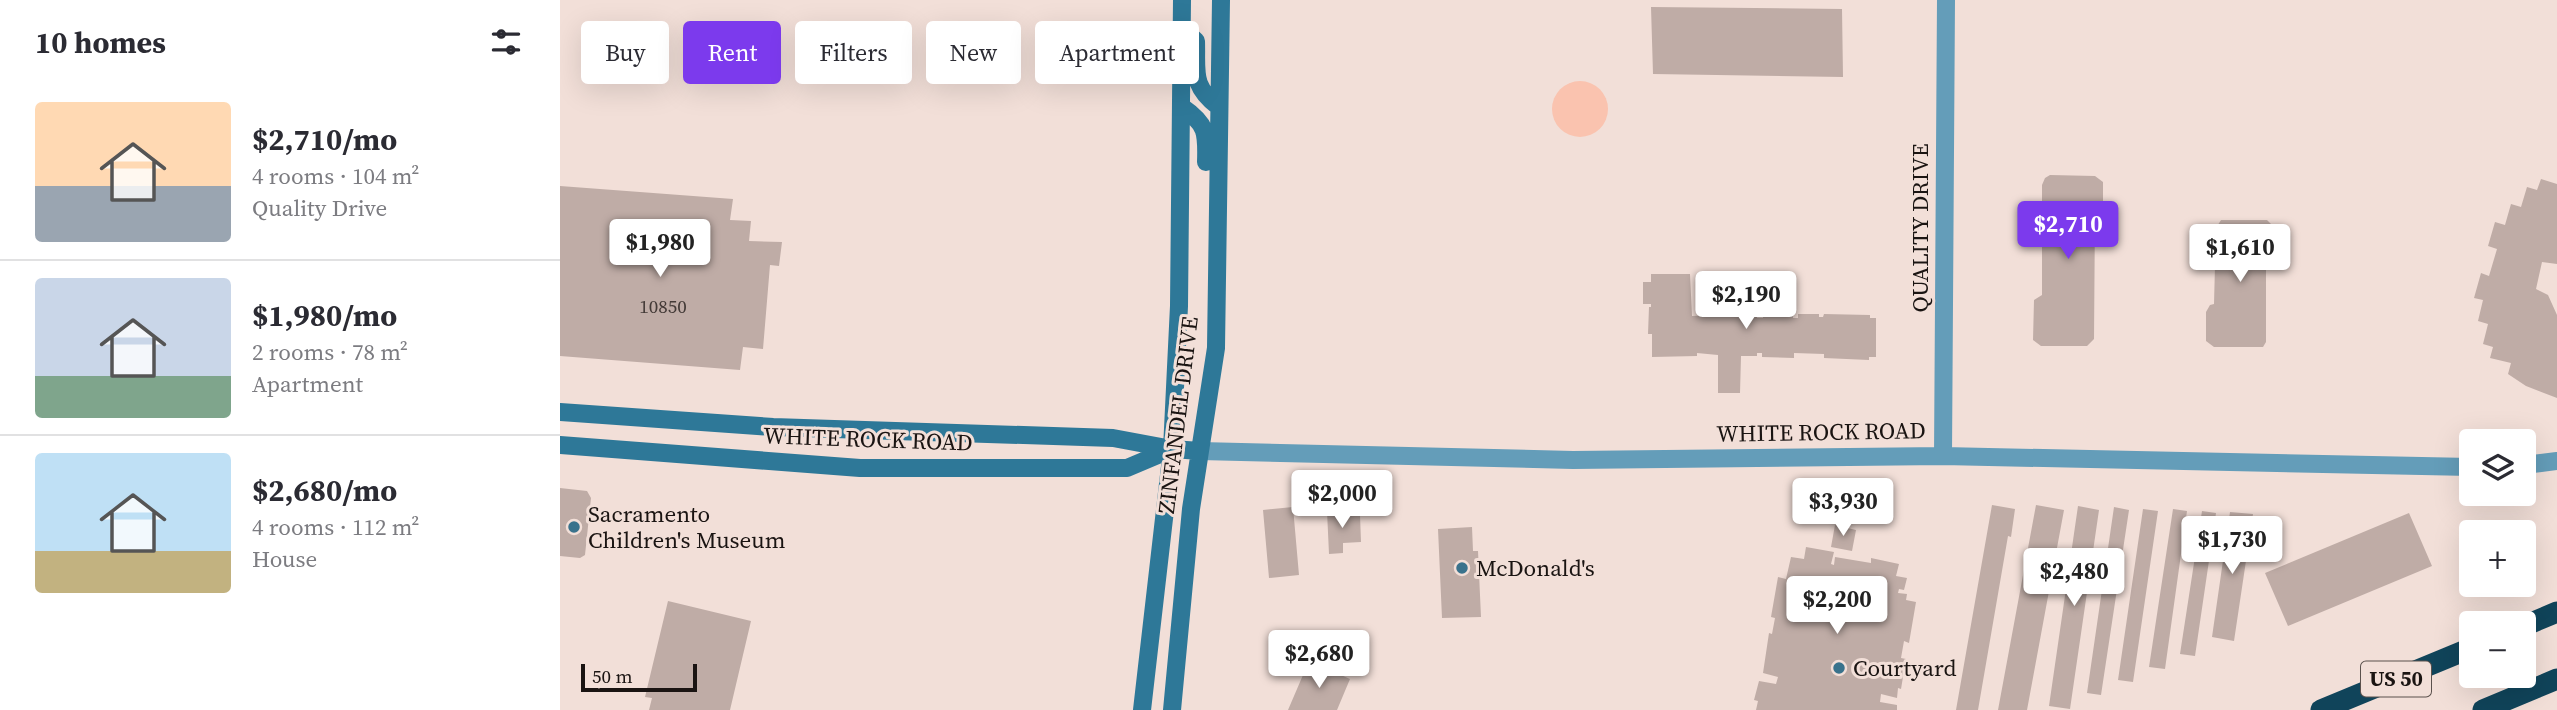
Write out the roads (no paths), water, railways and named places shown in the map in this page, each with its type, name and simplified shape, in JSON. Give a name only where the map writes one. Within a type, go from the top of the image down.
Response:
[{"type":"highway","points":[[2536,621],[2557,612]]},
{"type":"highway","name":"US 50","points":[[2321,710],[2459,653]]},
{"type":"highway","points":[[2483,710],[2557,679]]},
{"type":"main road","name":"ZINFANDEL DRIVE","points":[[1182,0],[1182,21]]},
{"type":"main road","name":"ZINFANDEL DRIVE","points":[[1172,710],[1191,509],[1216,348],[1221,0]]},
{"type":"main road","name":"ZINFANDEL DRIVE","points":[[1142,710],[1172,449],[1179,306],[1182,84]]},
{"type":"main road","points":[[1198,84],[1203,95],[1219,107]]},
{"type":"main road","points":[[1182,107],[1198,118],[1204,127],[1205,273],[1216,292]]},
{"type":"main road","name":"WHITE ROCK ROAD","points":[[560,412],[773,427],[1113,438],[1172,449],[1200,451]]},
{"type":"main road","name":"WHITE ROCK ROAD","points":[[560,445],[860,468],[1127,468],[1172,449]]},
{"type":"street","name":"QUALITY DRIVE","points":[[1943,456],[1946,0]]},
{"type":"street","name":"WHITE ROCK ROAD","points":[[1200,451],[1573,460],[1943,456],[2459,467]]},
{"type":"street","points":[[2536,464],[2557,461]]},
{"type":"place","name":"Sacramento Children's Museum","points":[[574,527]]},
{"type":"place","name":"McDonald's","points":[[1462,568]]},
{"type":"place","name":"Courtyard","points":[[1839,668]]}]
